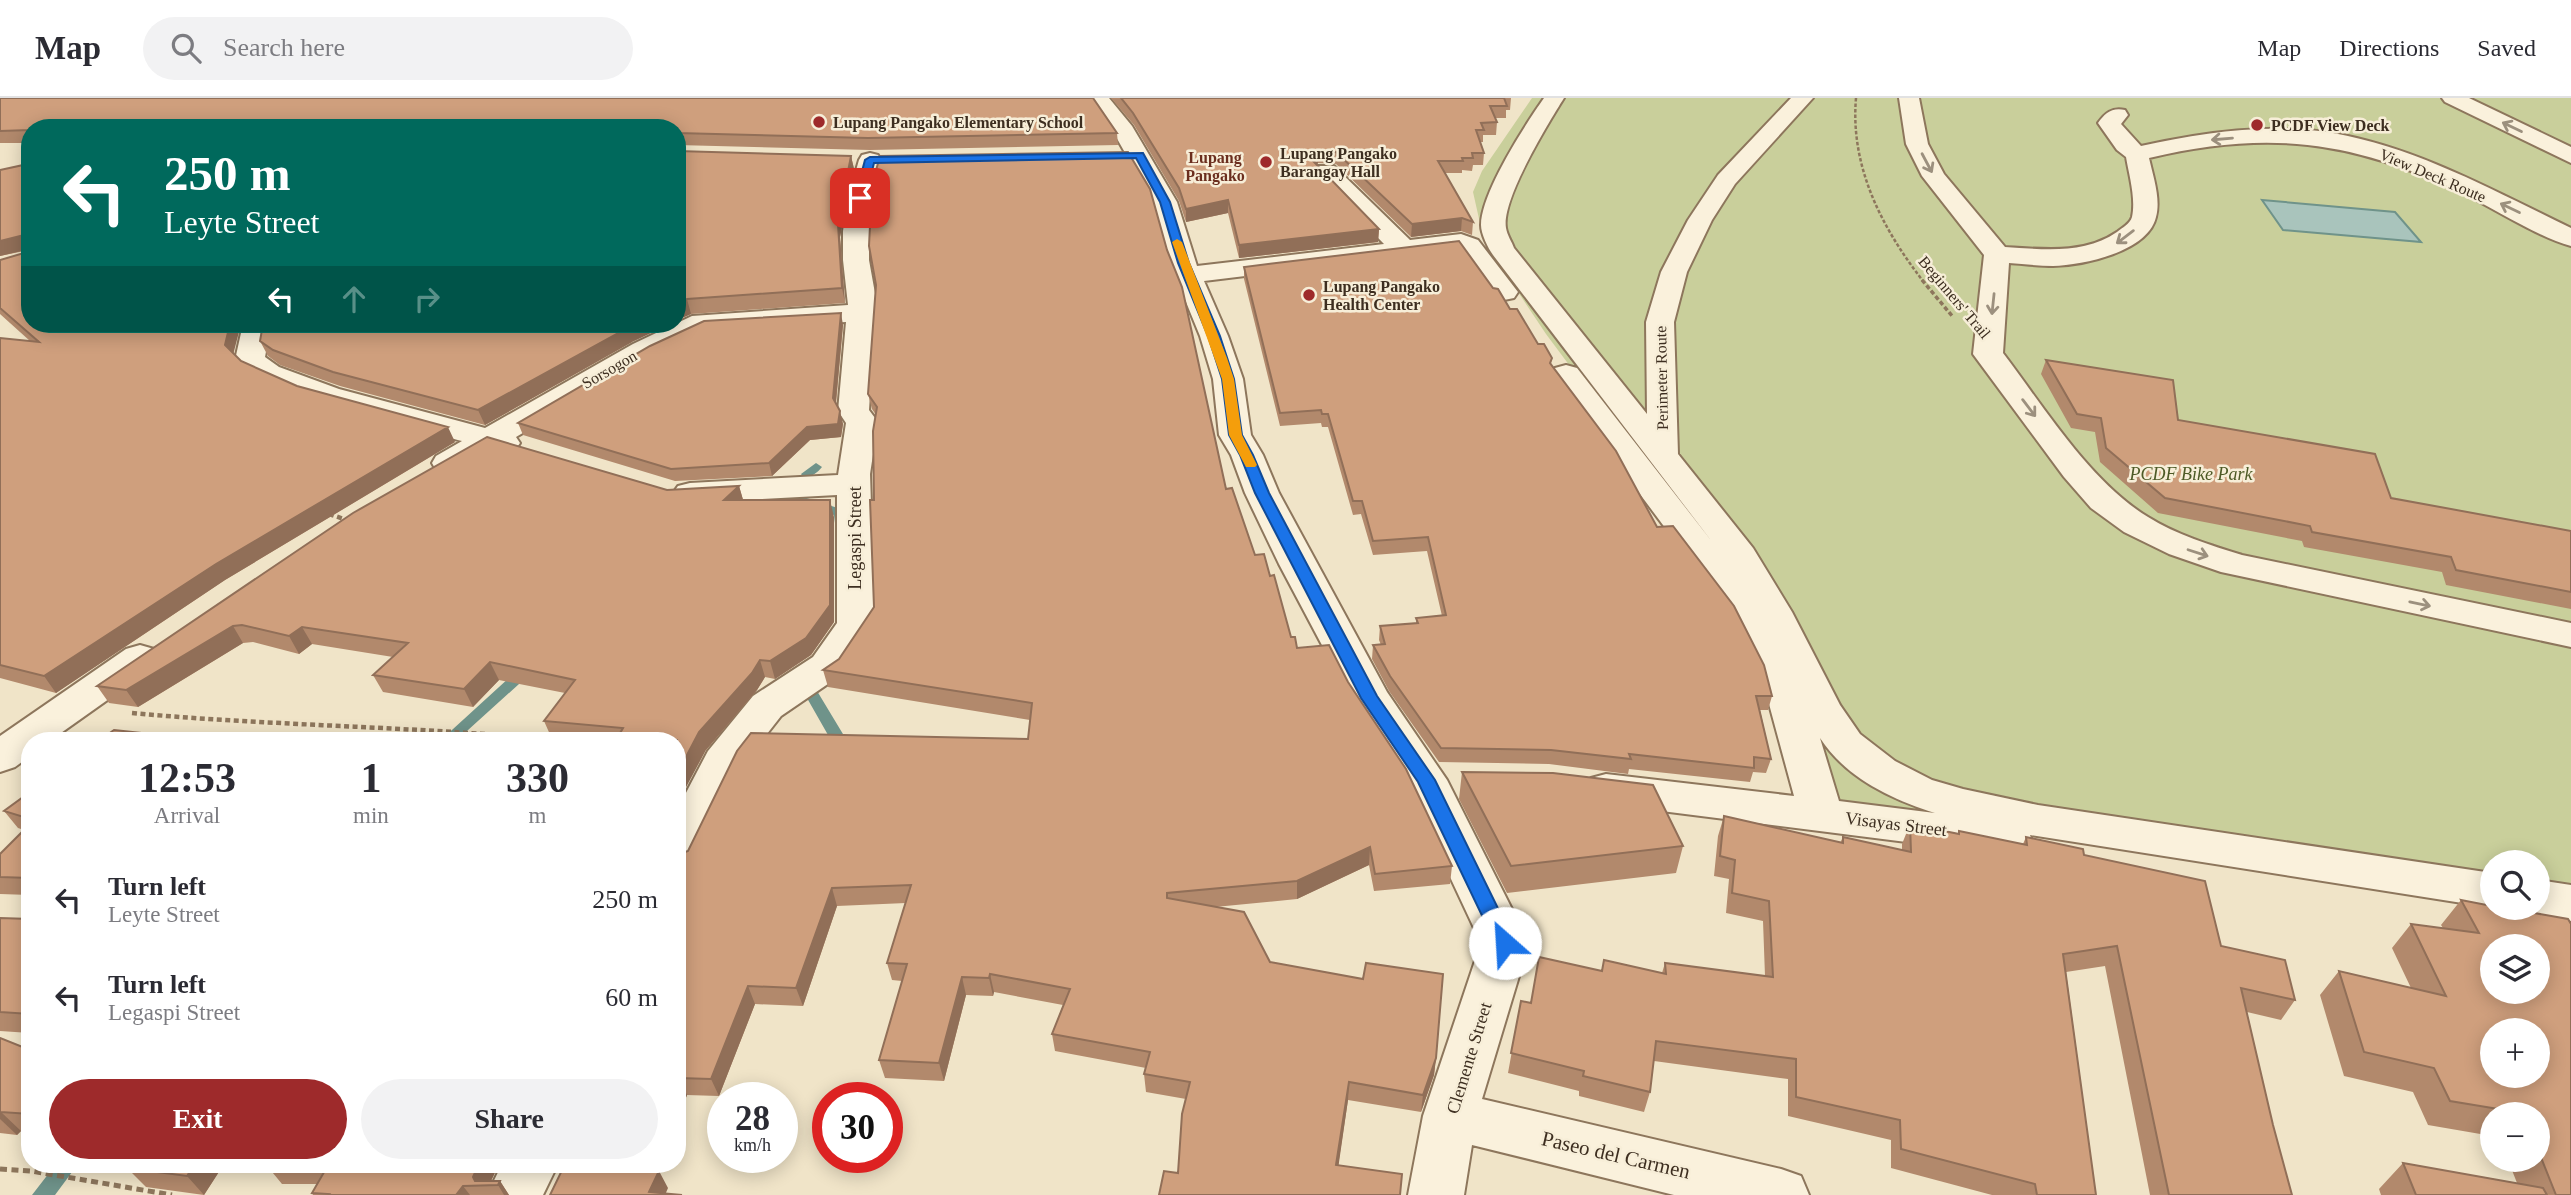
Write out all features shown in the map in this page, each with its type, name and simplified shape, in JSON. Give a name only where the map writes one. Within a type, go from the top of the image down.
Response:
[{"type":"street","points":[[1553,98],[1524,143],[1496,210],[1493,227],[1502,250],[1735,548],[1773,612],[1822,709],[1844,744],[1889,777],[1930,795],[2038,821],[2480,889]]},
{"type":"street","name":"Perimeter Route","points":[[1662,453],[1660,322],[1674,272],[1700,220],[1726,180],[1803,98]]},
{"type":"street","points":[[1909,98],[1917,145],[1934,176],[1997,254],[1988,354],[2076,470],[2103,501],[2136,525],[2181,547],[2234,564],[2571,635]]},
{"type":"street","points":[[2452,98],[2571,156]]},
{"type":"street","name":"Clemente Street","points":[[1106,99],[1126,155],[1165,202],[1228,379],[1235,435],[1247,455],[1262,493],[1370,698],[1447,781],[1505,943],[1450,1116],[1436,1195]]},
{"type":"street","points":[[1997,254],[2054,258],[2098,251],[2116,244],[2141,226],[2145,214],[2144,192],[2137,154],[2114,133],[2109,124],[2117,115]]},
{"type":"street","name":"View Deck Route","points":[[2137,154],[2189,142],[2246,137],[2290,136],[2339,142],[2397,158],[2571,238]]},
{"type":"street","name":"Legaspi Street","points":[[686,837],[723,761],[767,706],[827,666],[856,624],[854,474],[862,422],[853,411],[860,313],[856,231],[860,198],[870,160]]},
{"type":"street","points":[[1326,171],[1404,248]]},
{"type":"street","points":[[1189,275],[1404,248],[1461,242],[1469,245],[1750,616],[1782,678],[1821,814]]},
{"type":"street","name":"Sorsogon","points":[[686,329],[702,321],[860,313]]},
{"type":"street","points":[[255,333],[250,360],[268,373],[328,395],[530,451]]},
{"type":"street","name":"Sorsogon","points":[[419,480],[643,350],[678,333]]},
{"type":"street","points":[[660,490],[673,494],[856,484]]},
{"type":"street","points":[[34,732],[173,636]]},
{"type":"street","points":[[0,757],[21,741]]},
{"type":"street","name":"Visayas Street","points":[[1563,784],[2044,842],[2571,926]]},
{"type":"street","points":[[2550,900],[2571,903]]},
{"type":"street","name":"Paseo del Carmen","points":[[1450,1116],[1781,1195]]},
{"type":"street","points":[[516,1195],[526,1173]]},
{"type":"path","name":"Beginners' Trail","points":[[1856,98],[1853,111],[1854,139],[1870,189],[1892,237],[1924,285],[1988,354]]},
{"type":"path","points":[[321,512],[348,520]]},
{"type":"path","points":[[69,706],[208,721],[486,732]]},
{"type":"path","points":[[0,1170],[21,1171]]},
{"type":"path","points":[[42,1173],[172,1195]]},
{"type":"green space","name":"PCDF Bike Park","points":[[1532,98],[2571,98],[2571,914],[2550,910],[2550,850],[2480,850],[2480,900],[1837,802],[1634,452],[1546,334],[1484,241],[1473,192],[1482,171]]},
{"type":"water","points":[[2262,200],[2395,212],[2421,242],[2283,230]]},
{"type":"building","points":[[0,98],[1093,98],[1117,133],[868,138],[686,133],[686,119],[21,119],[21,130],[0,131]]},
{"type":"building","points":[[1121,98],[1504,98],[1507,106],[1490,106],[1497,122],[1481,123],[1484,130],[1476,130],[1484,153],[1472,153],[1473,158],[1462,158],[1463,161],[1438,161],[1473,222],[1462,218],[1412,224],[1336,152],[1318,151],[1312,160],[1379,229],[1239,245],[1228,200],[1186,209],[1179,188]]},
{"type":"building","points":[[686,151],[851,156],[838,224],[842,288],[687,299]]},
{"type":"building","points":[[1128,152],[1150,189],[1167,250],[1182,287],[1226,489],[1232,488],[1255,555],[1264,554],[1270,576],[1274,575],[1291,637],[1295,637],[1297,648],[1329,645],[1348,682],[1406,769],[1452,866],[1375,874],[1370,847],[1297,881],[1167,893],[1167,898],[1244,912],[1270,962],[1363,979],[1366,963],[1443,974],[1436,1058],[1423,1095],[1349,1082],[1336,1165],[1402,1174],[1400,1195],[1159,1195],[1164,1171],[1178,1173],[1182,1114],[1190,1082],[1144,1074],[1150,1052],[1052,1034],[1070,989],[990,974],[989,978],[962,977],[939,1063],[879,1060],[907,964],[887,963],[911,885],[832,888],[796,988],[748,986],[711,1079],[686,1078],[686,852],[737,751],[751,733],[1028,739],[1032,703],[823,670],[839,659],[874,607],[870,500],[874,500],[873,431],[877,407],[868,394],[876,285],[869,246],[872,185],[880,156]]},
{"type":"building","points":[[21,165],[21,236],[0,241],[0,170]]},
{"type":"building","points":[[1459,241],[1493,288],[1498,289],[1510,309],[1517,309],[1538,344],[1544,344],[1552,358],[1550,363],[1616,451],[1657,527],[1673,526],[1734,606],[1764,665],[1772,696],[1756,696],[1771,759],[1754,757],[1754,768],[1629,754],[1631,759],[1551,750],[1441,748],[1390,676],[1373,645],[1385,644],[1380,626],[1418,623],[1416,618],[1446,615],[1428,537],[1373,541],[1362,501],[1353,501],[1328,414],[1322,414],[1321,410],[1280,413],[1244,267]]},
{"type":"building","points":[[21,254],[21,326],[0,308],[0,260]]},
{"type":"building","points":[[841,313],[833,398],[840,411],[838,424],[807,427],[769,463],[671,469],[518,423],[650,346],[678,333],[686,333],[686,329],[704,321]]},
{"type":"building","points":[[29,333],[228,333],[225,345],[241,361],[297,386],[448,427],[216,564],[44,676],[0,665],[0,338],[39,342]]},
{"type":"building","points":[[261,333],[619,333],[478,410],[333,372],[273,350],[260,341]]},
{"type":"building","points":[[2046,360],[2173,380],[2178,420],[2375,454],[2391,498],[2571,531],[2571,592],[2456,570],[2451,557],[2312,532],[2310,526],[2165,498],[2106,448],[2101,418],[2077,414]]},
{"type":"building","points":[[487,437],[667,490],[739,486],[724,500],[830,500],[830,605],[806,638],[770,661],[760,660],[752,673],[699,732],[686,757],[686,732],[621,732],[623,728],[544,721],[575,680],[490,662],[464,689],[373,675],[408,643],[302,627],[289,636],[242,625],[233,626],[126,690],[97,686],[353,513]]},
{"type":"building","points":[[1462,772],[1553,773],[1653,785],[1683,846],[1511,866]]},
{"type":"building","points":[[21,799],[21,816],[4,811]]},
{"type":"building","points":[[1724,816],[1843,843],[1843,837],[1911,852],[1910,824],[2027,845],[2026,837],[2083,849],[2084,855],[2205,881],[2221,946],[2285,960],[2295,1000],[2241,988],[2292,1195],[2169,1195],[2117,946],[2063,954],[2096,1195],[2037,1195],[2035,1184],[1901,1149],[1900,1120],[1796,1097],[1796,1059],[1656,1041],[1650,1092],[1583,1076],[1584,1071],[1511,1053],[1521,1001],[1531,1003],[1539,957],[1602,971],[1604,960],[1666,974],[1665,963],[1773,977],[1769,901],[1732,893],[1735,860],[1720,856]]},
{"type":"building","points":[[21,833],[21,878],[0,877],[0,854]]},
{"type":"building","points":[[2461,900],[2480,904],[2480,920],[2550,920],[2550,916],[2568,919],[2571,924],[2571,1195],[2556,1195],[2547,1172],[2550,1172],[2550,1102],[2480,1102],[2480,1106],[2450,1101],[2434,1068],[2364,1052],[2339,971],[2446,996],[2411,924],[2479,933]]},
{"type":"building","points":[[0,918],[21,919],[21,1013],[0,1012]]},
{"type":"building","points":[[0,1038],[21,1046],[21,1113],[0,1113]]},
{"type":"building","points":[[2403,1163],[2543,1188],[2547,1195],[2416,1195]]},
{"type":"building","points":[[164,1173],[189,1173],[187,1176]]},
{"type":"building","points":[[324,1173],[475,1173],[475,1181],[500,1181],[498,1185],[463,1186],[456,1195],[312,1193]]},
{"type":"building","points":[[561,1173],[658,1173],[649,1192],[682,1195],[550,1195]]},
{"type":"waterway","points":[[807,474],[816,467]]},
{"type":"waterway","points":[[770,505],[794,498],[840,513],[840,528]]},
{"type":"waterway","points":[[457,732],[525,671]]},
{"type":"waterway","points":[[806,684],[844,749]]},
{"type":"waterway","points":[[42,1195],[60,1173]]},
{"type":"slow traffic","points":[[1177,242],[1228,379],[1235,435],[1251,465]]},
{"type":"place","name":"Lupang Pangako Elementary School","points":[[819,122]]},
{"type":"place","name":"PCDF View Deck","points":[[2257,125]]},
{"type":"place","name":"Lupang Pangako Barangay Hall","points":[[1266,162]]},
{"type":"place","name":"Lupang Pangako Health Center","points":[[1309,295]]},
{"type":"district","name":"Lupang Pangako","points":[[1215,166]]},
{"type":"route","points":[[860,198],[870,160],[1139,155],[1165,202],[1184,263],[1214,336],[1228,379],[1235,435],[1247,455],[1262,493],[1297,564],[1370,698],[1426,780],[1505,943]]}]
